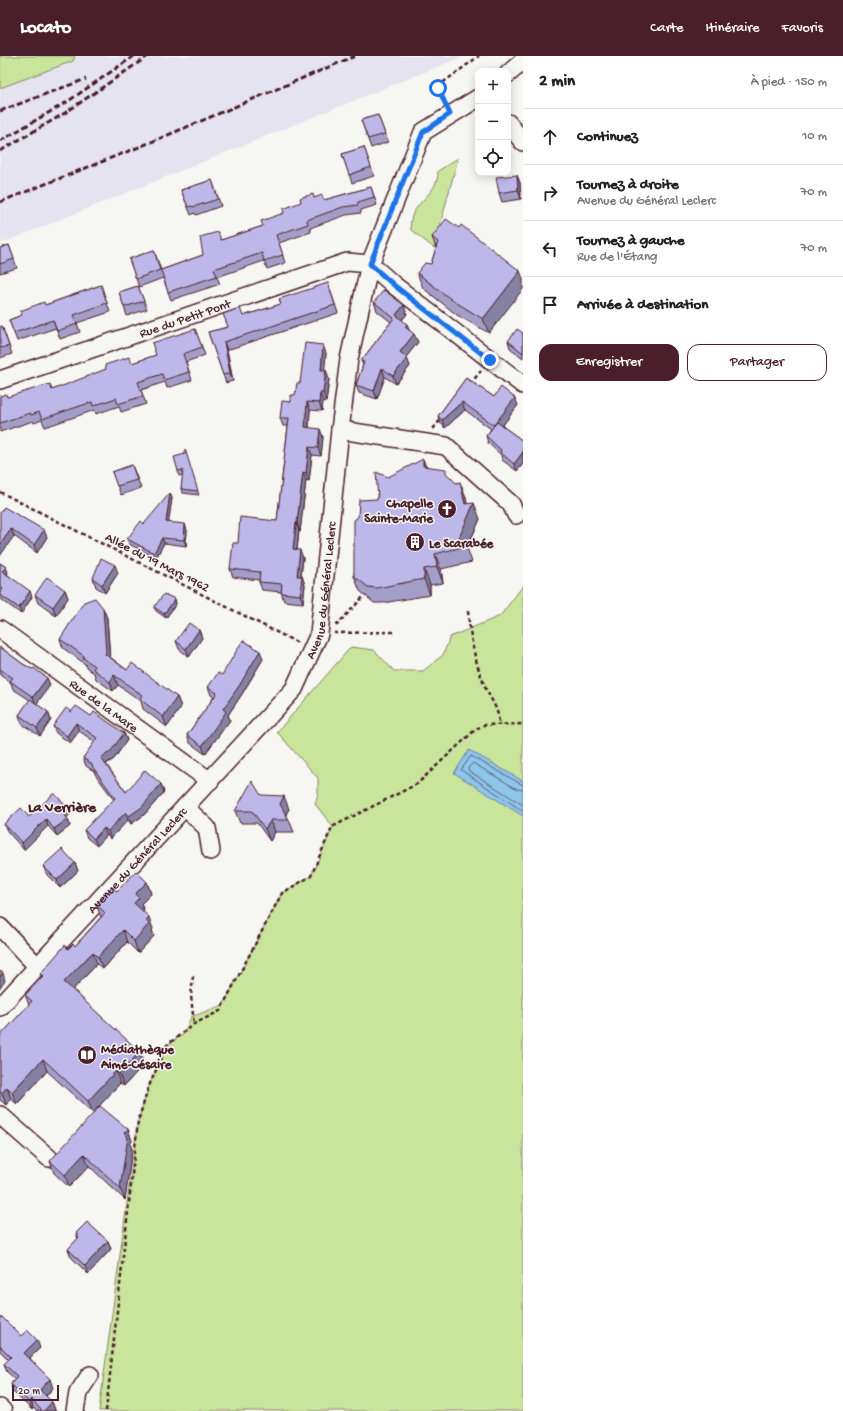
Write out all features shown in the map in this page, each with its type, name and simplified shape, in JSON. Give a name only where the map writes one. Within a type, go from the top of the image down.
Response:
[{"type":"street","points":[[511,71],[523,61]]},
{"type":"street","name":"Avenue du Général Leclerc","points":[[0,1007],[294,689],[319,634],[340,430],[349,359],[370,264],[423,132],[475,100]]},
{"type":"street","points":[[511,128],[523,142]]},
{"type":"street","name":"Rue du Petit Pont","points":[[0,380],[347,262],[370,264]]},
{"type":"street","points":[[370,264],[395,286],[523,385]]},
{"type":"street","points":[[340,430],[446,446],[511,504],[516,515]]},
{"type":"street","name":"Rue de la Mare","points":[[0,629],[210,781]]},
{"type":"street","points":[[185,807],[207,828],[211,851]]},
{"type":"street","points":[[0,927],[37,966]]},
{"type":"street","points":[[0,1116],[49,1158]]},
{"type":"street","points":[[75,1411],[78,1393],[90,1374]]},
{"type":"street","points":[[0,1408],[3,1411]]},
{"type":"path","points":[[450,114],[438,88],[479,56]]},
{"type":"path","points":[[465,390],[490,360]]},
{"type":"path","points":[[421,443],[446,414]]},
{"type":"path","name":"Allée du 19 Mars 1962","points":[[0,492],[299,644]]},
{"type":"path","points":[[364,596],[330,633],[394,632]]},
{"type":"path","points":[[468,611],[473,651],[486,688],[496,705],[499,724]]},
{"type":"path","points":[[106,1411],[138,1122],[150,1086],[167,1045],[194,1024],[220,1011],[282,893],[311,876],[332,827],[417,784],[476,729],[484,725],[523,724]]},
{"type":"path","points":[[193,976],[191,996],[194,1024]]},
{"type":"shaded area","points":[[75,56],[464,56],[0,244],[0,88],[73,61]]},
{"type":"green space","points":[[0,56],[75,56],[73,61],[0,88]]},
{"type":"green space","points":[[458,158],[434,248],[411,230],[413,213],[434,187],[437,180],[438,171]]},
{"type":"green space","points":[[523,586],[523,1411],[99,1411],[138,1121],[149,1086],[167,1045],[184,1034],[191,1017],[223,1005],[282,893],[311,876],[333,827],[315,804],[318,794],[318,778],[277,732],[351,647],[374,650],[394,671],[423,671],[443,655],[450,637],[500,616]]},
{"type":"water","points":[[469,750],[523,781],[523,816],[454,773]]},
{"type":"building","points":[[378,115],[385,134],[368,139],[361,120]]},
{"type":"building","points":[[364,147],[371,167],[349,175],[342,154]]},
{"type":"building","points":[[517,175],[518,190],[499,193],[496,177]]},
{"type":"building","points":[[212,180],[218,199],[193,207],[188,207],[181,190]]},
{"type":"building","points":[[371,187],[374,197],[358,202],[358,205],[343,207],[307,220],[308,224],[276,235],[283,255],[264,261],[262,253],[214,269],[217,276],[168,292],[161,270],[203,255],[200,237],[218,232],[221,240],[263,226],[261,221],[284,213],[283,209],[301,202],[300,198],[313,194],[314,198],[322,195],[324,200]]},
{"type":"building","points":[[446,219],[459,228],[461,225],[520,271],[483,319],[452,300],[417,273],[425,263],[431,264],[438,242],[432,237]]},
{"type":"building","points":[[9,245],[14,259],[0,264],[0,248]]},
{"type":"building","points":[[154,250],[160,270],[136,279],[129,259]]},
{"type":"building","points":[[328,283],[335,305],[224,342],[230,373],[223,375],[208,332],[228,327],[223,314],[240,308],[243,316],[281,304],[279,299]]},
{"type":"building","points":[[101,285],[107,303],[74,315],[77,324],[57,331],[53,320],[14,333],[9,320],[22,315],[20,311],[44,302],[45,305]]},
{"type":"building","points":[[138,286],[144,301],[124,307],[119,292]]},
{"type":"building","points":[[384,290],[404,305],[396,315],[407,324],[405,327],[414,334],[400,352],[407,358],[393,376],[382,368],[374,391],[356,385],[364,362],[361,361],[394,318],[374,302]]},
{"type":"building","points":[[2,326],[9,346],[0,348],[0,327]]},
{"type":"building","points":[[195,329],[202,347],[183,354],[189,372],[164,380],[162,374],[138,382],[143,396],[118,404],[116,398],[93,406],[92,402],[42,419],[39,412],[31,415],[30,413],[0,423],[0,396],[6,394],[7,397],[50,384],[52,390],[106,369],[105,365],[129,357],[132,363],[156,355],[152,343]]},
{"type":"building","points":[[517,329],[523,333],[523,353],[508,341]]},
{"type":"building","points":[[305,343],[323,345],[321,370],[326,370],[323,393],[320,393],[319,403],[307,402],[305,427],[320,429],[318,448],[309,447],[306,473],[303,472],[296,523],[293,549],[300,550],[297,576],[302,576],[300,595],[281,593],[282,584],[259,582],[260,572],[230,569],[233,543],[238,543],[240,517],[277,521],[289,418],[280,418],[282,401],[291,402],[291,395],[295,395],[297,383],[300,383]]},
{"type":"building","points":[[466,378],[494,397],[501,387],[515,398],[494,425],[462,402],[442,420],[438,416]]},
{"type":"building","points":[[497,422],[523,441],[523,452],[514,464],[500,452],[501,450],[486,436]]},
{"type":"building","points":[[185,449],[198,491],[181,489],[183,470],[178,471],[174,457],[185,454]]},
{"type":"building","name":"Le Scarabée","points":[[423,459],[423,466],[446,469],[446,473],[456,483],[460,482],[465,504],[474,503],[459,538],[466,546],[435,554],[437,567],[424,569],[424,579],[377,588],[368,587],[354,576],[354,520],[358,517],[359,500],[378,499],[376,472],[388,477]]},
{"type":"building","points":[[132,465],[137,480],[117,486],[112,472]]},
{"type":"building","points":[[170,493],[166,522],[185,524],[184,540],[162,538],[154,553],[127,539],[141,521],[144,524]]},
{"type":"building","points":[[4,507],[44,530],[34,545],[11,529],[0,545],[0,513]]},
{"type":"building","points":[[101,558],[115,565],[102,585],[93,578]]},
{"type":"building","points":[[0,563],[6,567],[2,571],[30,591],[19,608],[0,595],[3,589],[0,587]]},
{"type":"building","points":[[47,577],[65,590],[53,607],[35,595]]},
{"type":"building","points":[[164,594],[175,599],[164,614],[154,607]]},
{"type":"building","points":[[95,598],[103,608],[105,654],[127,670],[132,663],[177,697],[163,717],[140,699],[142,695],[114,675],[110,682],[93,669],[95,666],[83,658],[84,656],[60,639],[84,602]]},
{"type":"building","points":[[189,623],[199,630],[186,649],[176,641]]},
{"type":"building","points":[[243,640],[260,651],[223,709],[226,712],[202,746],[187,735],[217,693],[208,687],[218,673],[222,675]]},
{"type":"building","points":[[0,647],[23,664],[32,669],[34,668],[47,678],[33,697],[10,681],[13,678],[0,669]]},
{"type":"building","points":[[30,699],[48,712],[37,728],[19,715]]},
{"type":"building","points":[[76,706],[91,716],[94,712],[124,733],[111,751],[101,758],[126,792],[145,770],[161,784],[142,807],[129,816],[126,812],[108,831],[104,828],[94,839],[84,830],[115,798],[92,766],[93,765],[83,758],[97,738],[76,723],[67,736],[53,726],[66,708],[71,712]]},
{"type":"building","points":[[252,781],[261,795],[284,796],[280,804],[289,820],[271,820],[265,829],[252,811],[235,811]]},
{"type":"building","points":[[54,793],[67,807],[62,813],[68,819],[54,829],[46,819],[22,843],[4,824],[21,808],[29,817]]},
{"type":"building","points":[[62,849],[75,863],[57,880],[43,866]]},
{"type":"building","points":[[136,871],[147,882],[135,894],[139,898],[134,903],[149,917],[146,920],[149,924],[134,941],[123,930],[98,957],[93,952],[64,982],[140,1052],[119,1074],[116,1071],[88,1101],[43,1059],[12,1092],[7,1087],[2,1093],[0,1092],[0,1036],[32,1001],[25,995],[43,976],[40,974],[65,945],[68,949],[73,944],[75,946],[105,913],[96,904],[112,887],[117,891]]},
{"type":"building","points":[[100,1106],[128,1129],[124,1133],[128,1137],[120,1188],[84,1154],[65,1175],[50,1161]]},
{"type":"building","points":[[87,1222],[108,1241],[85,1266],[68,1249],[79,1237],[76,1233]]},
{"type":"building","points":[[2,1317],[21,1336],[27,1330],[37,1340],[24,1353],[50,1379],[40,1390],[52,1402],[44,1411],[42,1411],[31,1399],[29,1402],[11,1384],[17,1376],[4,1364],[11,1357],[0,1346],[0,1320]]},
{"type":"railway","points":[[0,141],[67,102],[134,56]]},
{"type":"railway","points":[[0,151],[65,113],[148,56]]},
{"type":"railway","points":[[0,202],[149,143],[355,56]]},
{"type":"railway","points":[[0,111],[86,79]]},
{"type":"place","name":"Chapelle Sainte-Marie","points":[[447,509]]},
{"type":"place","name":"Le Scarabée","points":[[415,542]]},
{"type":"place","name":"Médiathèque Aimé-Césaire","points":[[87,1055]]},
{"type":"district","name":"La Verrière","points":[[62,806]]},
{"type":"route","points":[[438,88],[450,114],[423,132],[370,264],[395,286],[490,360]]}]
